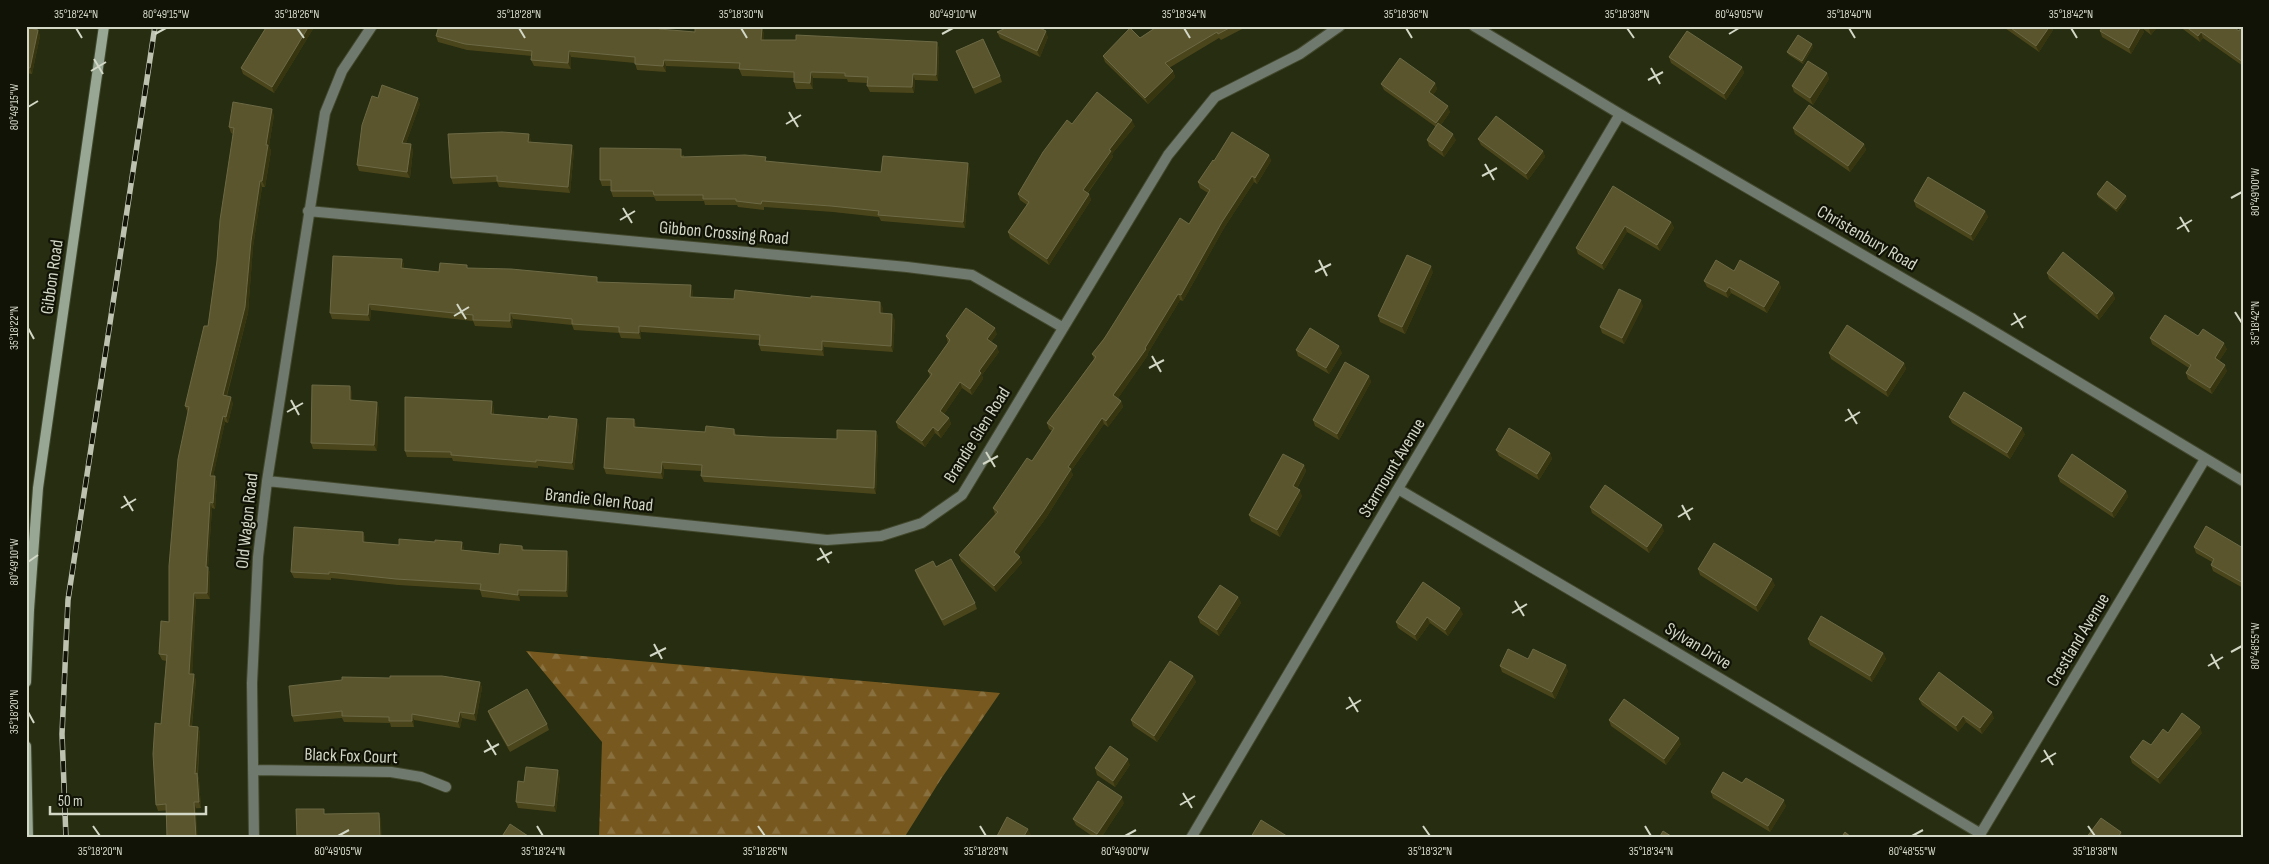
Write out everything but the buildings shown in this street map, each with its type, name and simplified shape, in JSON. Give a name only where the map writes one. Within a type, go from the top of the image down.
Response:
[{"type":"main road","name":"Gibbon Road","points":[[26,682],[28,610],[43,455],[104,26]]},
{"type":"main road","points":[[26,746],[28,838]]},
{"type":"street","name":"Old Wagon Road","points":[[254,838],[252,683],[258,557],[267,481],[308,211],[325,113],[342,71],[372,26]]},
{"type":"street","name":"Brandie Glen Road","points":[[267,481],[827,540],[881,536],[922,523],[962,495],[1062,327],[1168,155],[1216,97],[1300,54],[1340,26]]},
{"type":"street","name":"Christenbury Road","points":[[1474,26],[1620,114],[1973,319],[2243,481]]},
{"type":"street","name":"Starmount Avenue","points":[[1191,838],[1620,114]]},
{"type":"street","name":"Gibbon Crossing Road","points":[[308,211],[907,267],[972,275],[1062,327]]},
{"type":"street","name":"Crestland Avenue","points":[[1980,836],[2205,459]]},
{"type":"street","name":"Sylvan Drive","points":[[1398,489],[1659,642],[1980,836]]},
{"type":"street","name":"Black Fox Court","points":[[253,770],[391,772],[421,777],[446,787]]},
{"type":"green space","points":[[526,651],[1000,693],[941,779],[904,838],[599,838],[602,742]]},
{"type":"railway","points":[[66,838],[62,734],[68,600],[155,26]]}]
